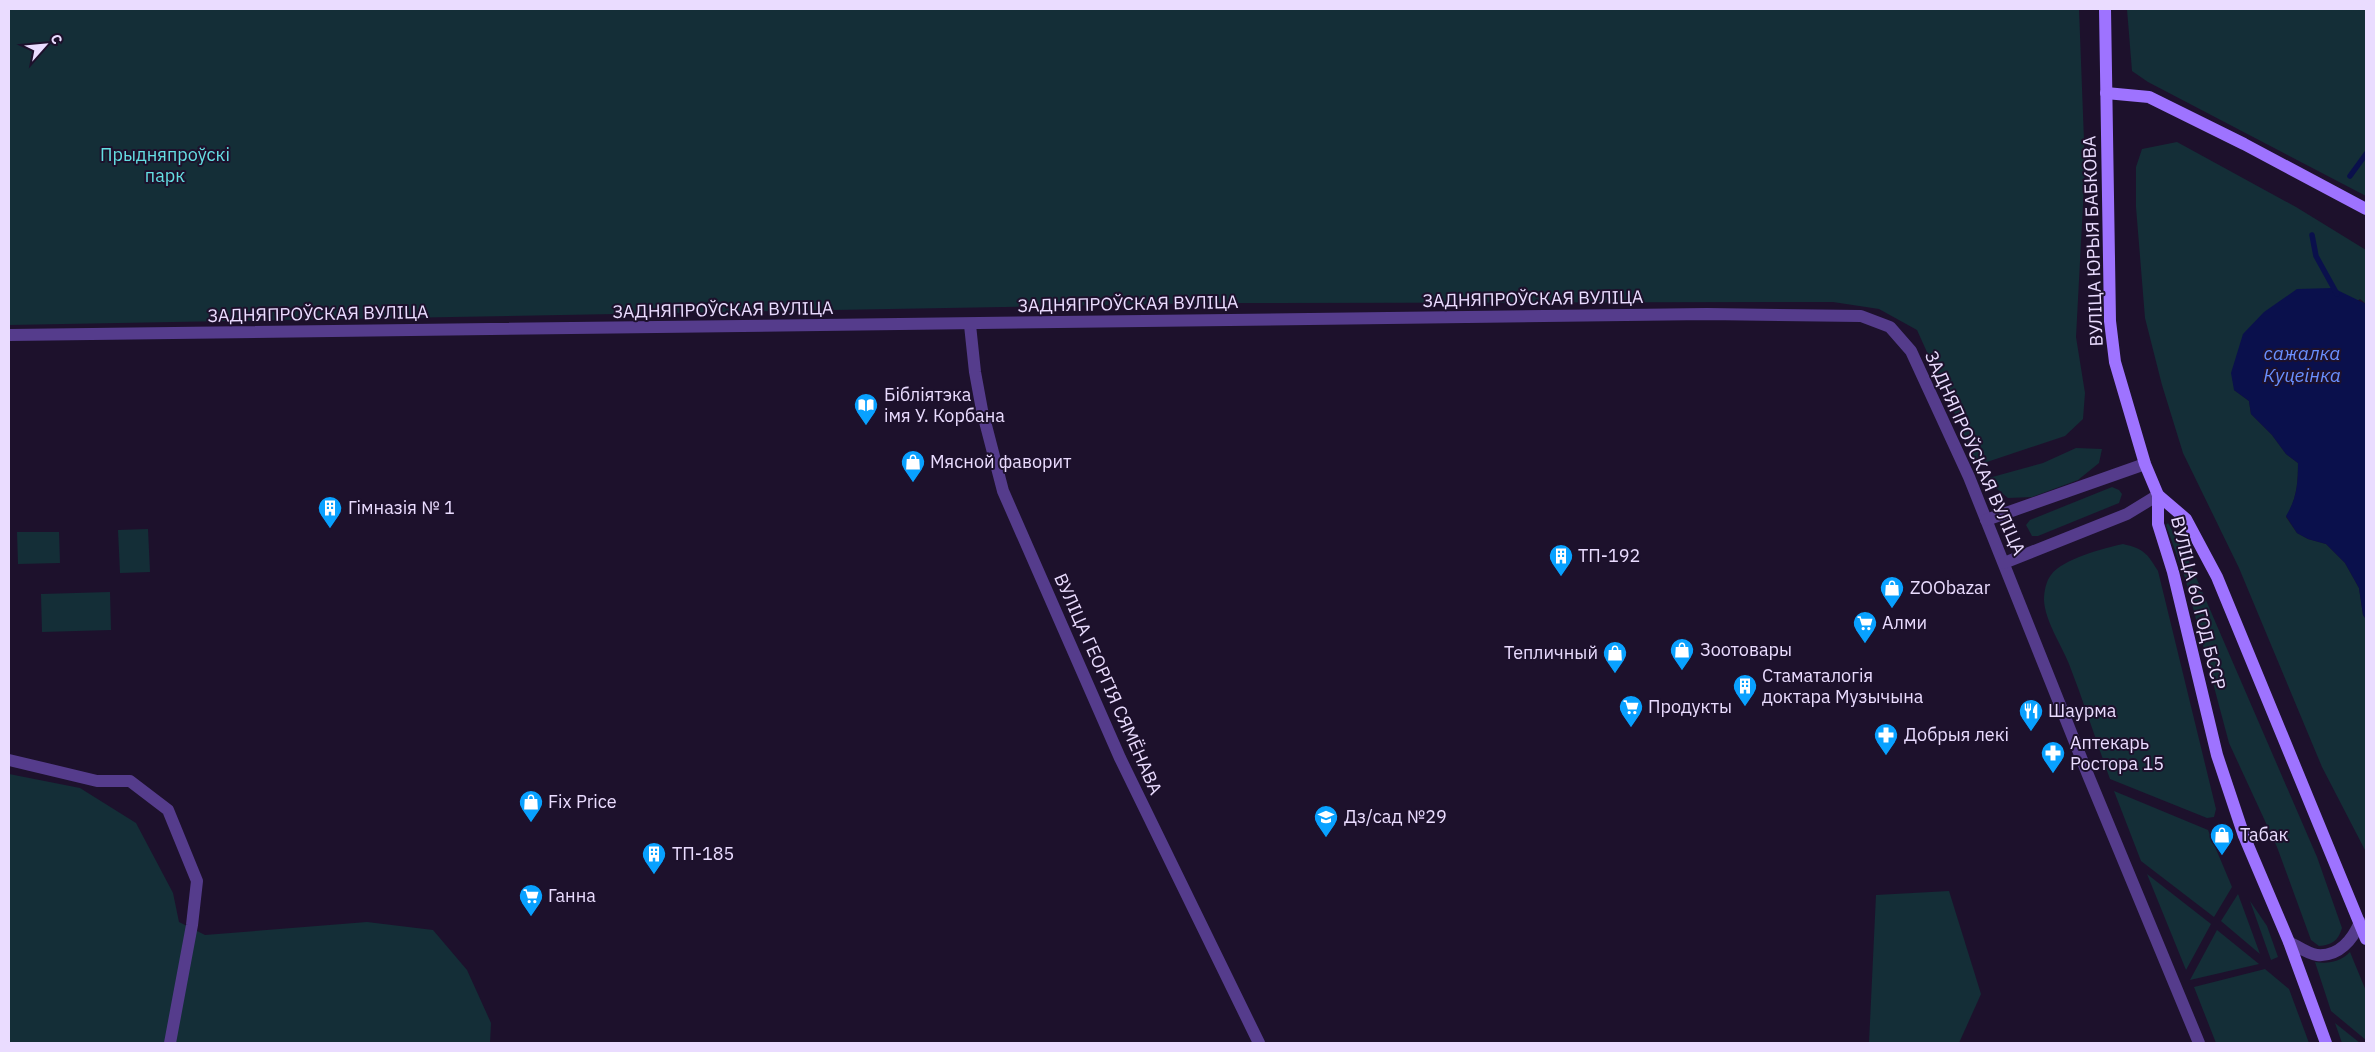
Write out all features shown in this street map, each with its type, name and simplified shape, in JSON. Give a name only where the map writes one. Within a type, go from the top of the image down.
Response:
[{"type":"main road","name":"ВУЛІЦА ЮРЫЯ БАБКОВА","points":[[2105,9],[2110,321],[2115,362],[2145,464],[2158,494]]},
{"type":"main road","points":[[2106,93],[2149,97],[2244,144],[2366,209]]},
{"type":"main road","name":"ВУЛІЦА 60 ГОД БССР","points":[[2158,494],[2186,519],[2217,577],[2366,939]]},
{"type":"main road","name":"ВУЛІЦА 60 ГОД БССР","points":[[2158,494],[2158,524],[2173,572],[2217,755],[2244,836],[2289,942],[2326,1043]]},
{"type":"street","name":"ЗАДНЯПРОЎСКАЯ ВУЛІЦА","points":[[9,335],[1707,314],[1861,316],[1890,327],[1911,351],[2004,563],[2088,776],[2199,1043]]},
{"type":"street","name":"ВУЛІЦА ГЕОРГІЯ СЯМЁНАВА","points":[[970,324],[975,372],[982,410],[1003,491],[1120,758],[1259,1043]]},
{"type":"street","points":[[1986,520],[2145,464]]},
{"type":"street","points":[[2004,563],[2127,514],[2158,494]]},
{"type":"street","points":[[9,760],[97,781],[130,781],[168,810],[197,881],[192,925],[170,1043]]},
{"type":"street","points":[[2289,942],[2316,955],[2333,953],[2353,938],[2360,922]]},
{"type":"green space","name":"Прыдняпроўскі парк","points":[[9,9],[2079,9],[2085,167],[2076,337],[2085,393],[2083,419],[2065,436],[1978,465],[1917,330],[1879,309],[1833,302],[1219,303],[9,325]]},
{"type":"green space","points":[[2127,9],[2366,9],[2366,196],[2148,82],[2132,71]]},
{"type":"green space","points":[[2177,142],[2296,207],[2366,250],[2366,304],[2360,299],[2234,390],[2249,401],[2251,414],[2272,435],[2286,454],[2298,463],[2296,491],[2293,504],[2286,517],[2297,533],[2308,539],[2326,544],[2345,563],[2359,588],[2363,615],[2366,619],[2366,852],[2322,767],[2239,568],[2183,453],[2162,385],[2145,318],[2136,207],[2136,167],[2142,149]]},
{"type":"green space","points":[[2076,448],[2102,449],[2099,463],[2078,480],[2032,497],[2008,498],[1985,479],[2043,463]]},
{"type":"green space","points":[[2112,487],[2119,490],[2122,494],[2119,503],[2038,536],[2032,536],[2026,525],[2030,520]]},
{"type":"green space","points":[[2168,523],[2189,561],[2317,857],[2342,928],[2339,936],[2328,945],[2319,946],[2311,940],[2277,847],[2229,743],[2185,578],[2166,525]]},
{"type":"green space","points":[[148,529],[150,572],[120,573],[118,530]]},
{"type":"green space","points":[[17,532],[59,532],[60,563],[18,564]]},
{"type":"green space","points":[[2123,544],[2144,553],[2158,571],[2216,809],[2214,817],[2207,818],[2110,779],[2069,664],[2047,616],[2044,600],[2045,590],[2049,577],[2057,569],[2084,555]]},
{"type":"green space","points":[[110,592],[111,630],[42,632],[41,594]]},
{"type":"green space","points":[[9,774],[80,788],[136,823],[173,893],[179,922],[205,935],[367,922],[433,930],[467,970],[491,1023],[490,1043],[9,1043]]},
{"type":"green space","points":[[2114,791],[2208,830],[2232,887],[2214,917],[2141,861]]},
{"type":"green space","points":[[2147,874],[2211,924],[2186,970]]},
{"type":"green space","points":[[1949,891],[1981,994],[1959,1043],[1869,1043],[1876,895]]},
{"type":"green space","points":[[2238,894],[2260,954],[2221,921]]},
{"type":"green space","points":[[2250,901],[2267,926],[2278,957],[2271,960]]},
{"type":"green space","points":[[2217,930],[2259,964],[2190,980]]},
{"type":"green space","points":[[2350,952],[2366,991],[2366,1040],[2331,1011],[2315,962],[2334,962]]},
{"type":"green space","points":[[2265,969],[2289,989],[2309,1043],[2216,1043],[2194,987]]},
{"type":"green space","points":[[2335,1023],[2360,1043],[2342,1043]]},
{"type":"water","name":"сажалка Куцеінка","points":[[2333,288],[2366,304],[2366,619],[2363,615],[2359,588],[2345,563],[2326,544],[2308,539],[2297,533],[2286,516],[2293,503],[2296,490],[2298,463],[2286,454],[2272,435],[2251,414],[2249,401],[2234,390],[2231,373],[2243,334],[2264,312],[2297,289]]},
{"type":"waterway","points":[[2350,176],[2366,154]]},
{"type":"waterway","points":[[2312,235],[2316,256],[2337,294]]},
{"type":"place","name":"Бібліятэка імя У. Корбана","points":[[866,426]]},
{"type":"place","name":"Мясной фаворит","points":[[913,483]]},
{"type":"place","name":"Гімназія № 1","points":[[330,529]]},
{"type":"place","name":"ТП-192","points":[[1561,577]]},
{"type":"place","name":"ZOObazar","points":[[1892,609]]},
{"type":"place","name":"Алми","points":[[1865,644]]},
{"type":"place","name":"Зоотовары","points":[[1682,671]]},
{"type":"place","name":"Тепличный","points":[[1615,674]]},
{"type":"place","name":"Стаматалогія доктара Музычына","points":[[1745,707]]},
{"type":"place","name":"Продукты","points":[[1631,728]]},
{"type":"place","name":"Шаурма","points":[[2031,732]]},
{"type":"place","name":"Добрыя лекі","points":[[1886,756]]},
{"type":"place","name":"Аптекарь Ростора 15","points":[[2053,774]]},
{"type":"place","name":"Fix Price","points":[[531,823]]},
{"type":"place","name":"Дз/сад №29","points":[[1326,838]]},
{"type":"place","name":"Табак","points":[[2222,856]]},
{"type":"place","name":"ТП-185","points":[[654,875]]},
{"type":"place","name":"Ганна","points":[[531,917]]}]
